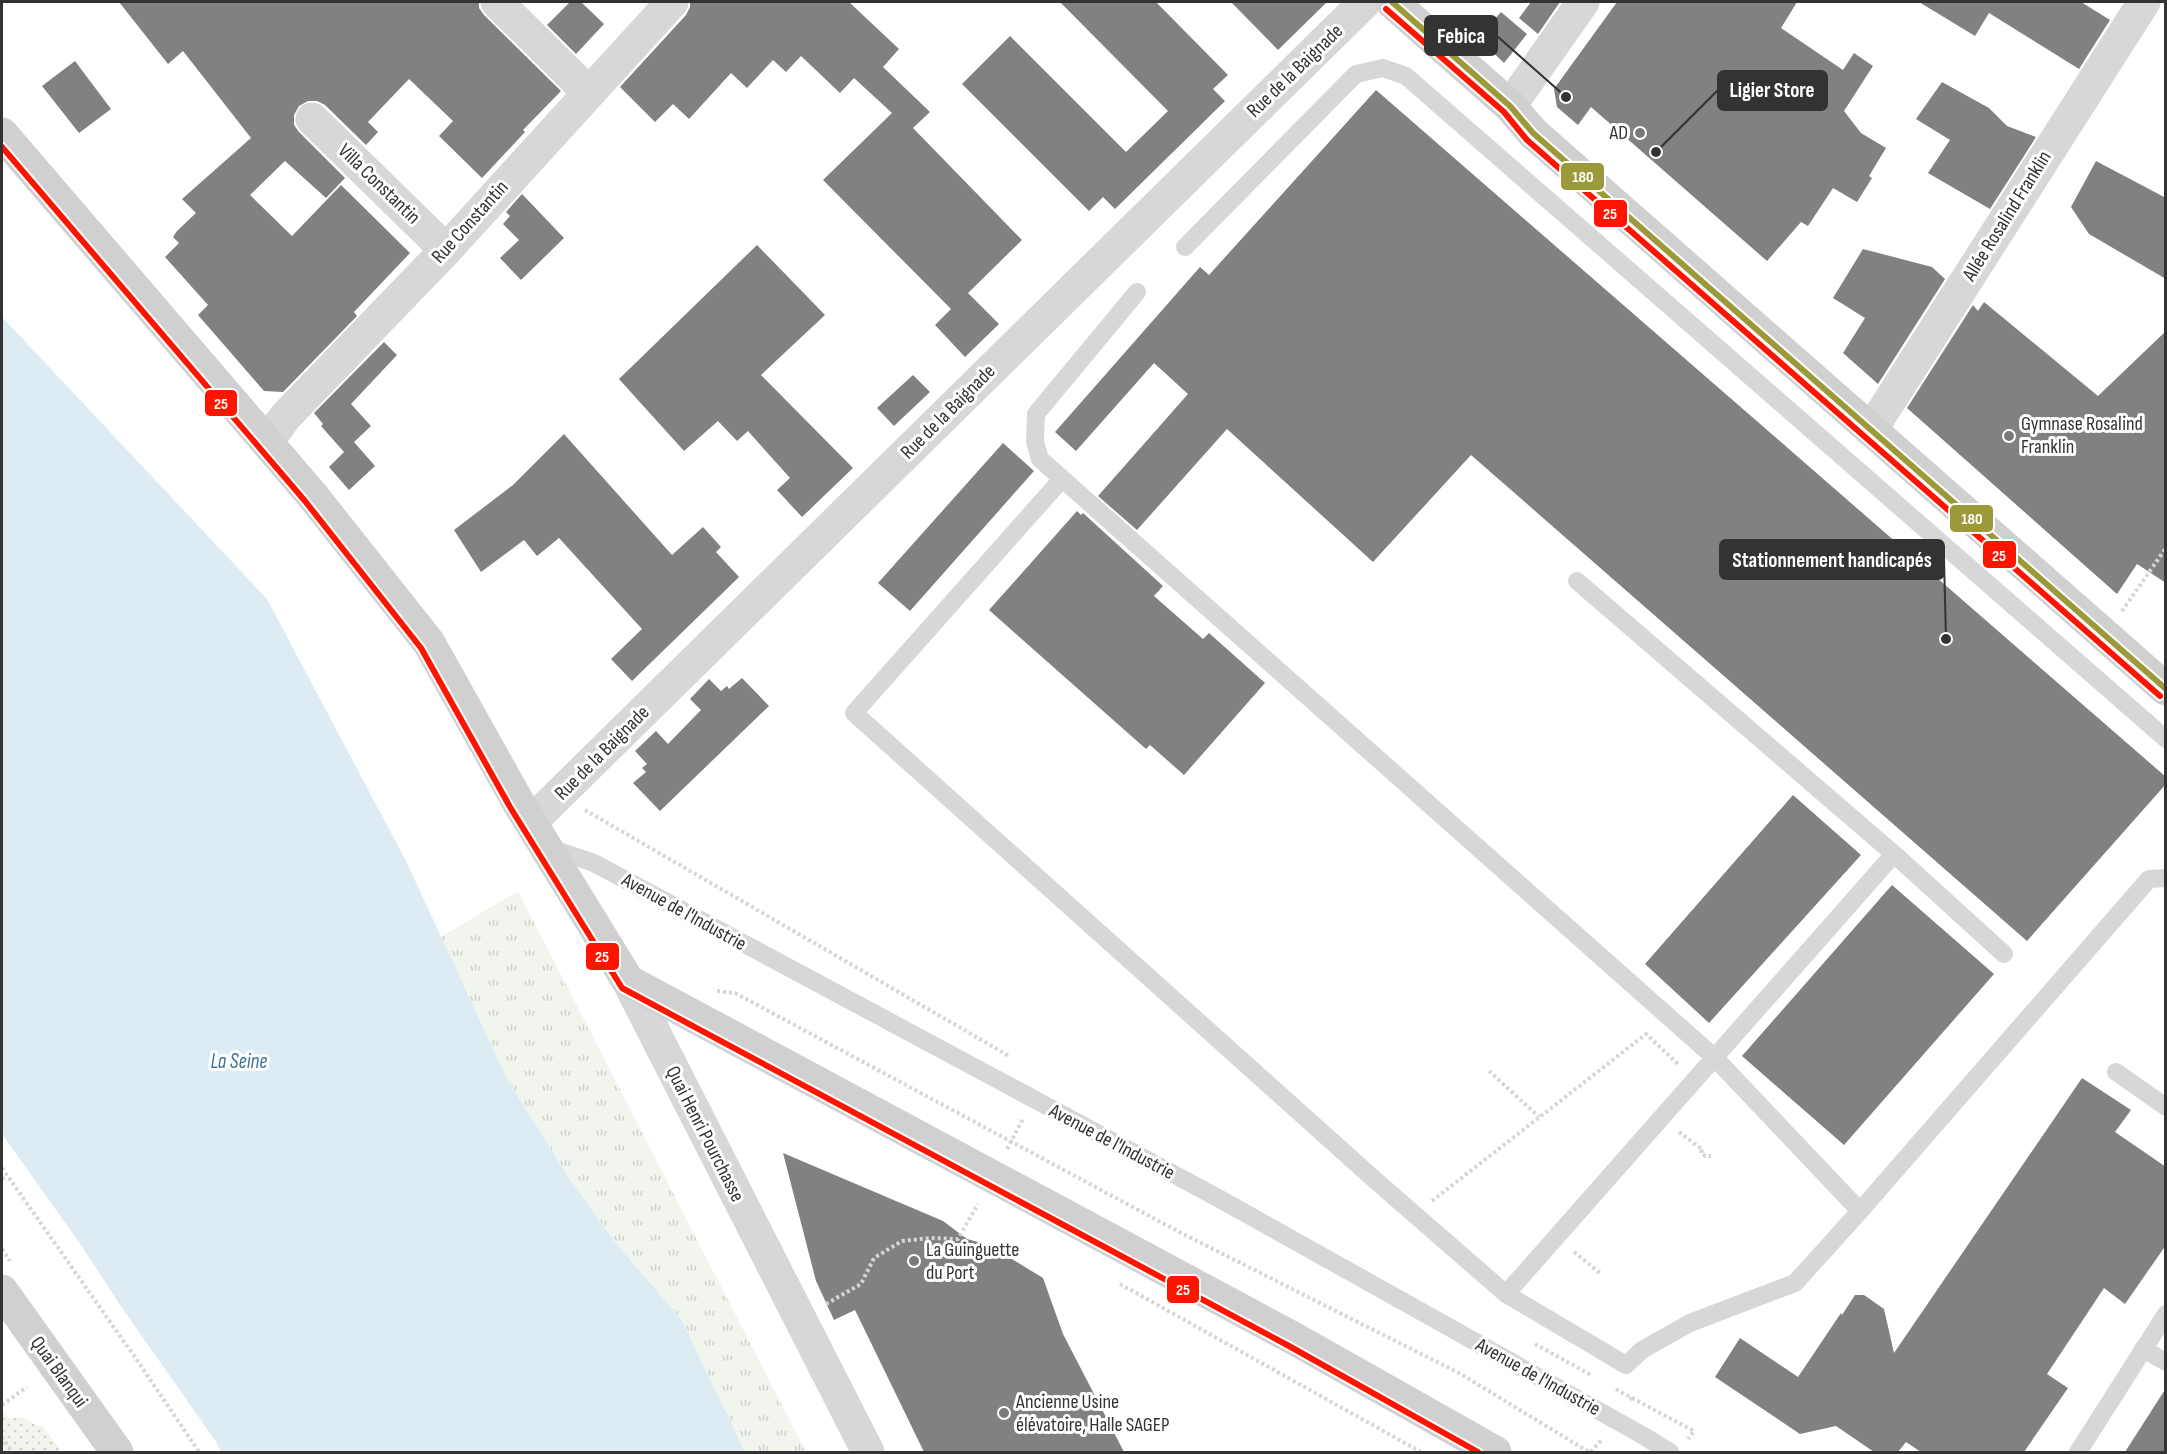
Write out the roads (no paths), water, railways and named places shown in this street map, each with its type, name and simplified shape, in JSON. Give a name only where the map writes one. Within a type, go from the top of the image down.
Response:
[{"type":"main road","points":[[1392,2],[1510,106],[1533,133],[2166,689]]},
{"type":"main road","name":"Quai Henri Pourchasse","points":[[2,134],[312,495],[429,643],[539,834],[628,981]]},
{"type":"main road","points":[[628,981],[1293,1338],[1495,1452]]},
{"type":"main road","name":"Quai Blanqui","points":[[2,1291],[117,1452]]},
{"type":"main road","name":"Quai Blanqui","points":[[2,1324],[92,1452]]},
{"type":"street","points":[[497,2],[588,92]]},
{"type":"street","name":"Rue Constantin","points":[[267,442],[285,417],[446,250],[672,2]]},
{"type":"street","name":"Rue de la Baignade","points":[[539,834],[564,791],[1365,2]]},
{"type":"street","points":[[1510,106],[1583,2]]},
{"type":"street","name":"Allée Rosalind Franklin","points":[[1871,430],[2144,2]]},
{"type":"street","name":"Villa Constantin","points":[[312,119],[446,250]]},
{"type":"street","name":"Quai Henri Pourchasse","points":[[628,981],[867,1452]]},
{"type":"lane","points":[[1185,247],[1356,74],[1383,68],[1406,76],[2166,739]]},
{"type":"lane","points":[[1137,292],[1036,414],[1035,442],[1040,459],[1714,1057],[1860,1211]]},
{"type":"lane","points":[[1062,479],[854,713],[1506,1294],[1626,1365],[1642,1350],[1690,1323],[1795,1283],[2149,879],[2166,878]]},
{"type":"lane","points":[[1577,581],[1894,854],[2004,954]]},
{"type":"lane","name":"Avenue de l'Industrie","points":[[539,834],[1218,1198],[1670,1452]]},
{"type":"lane","points":[[1506,1294],[1894,854]]},
{"type":"lane","points":[[2116,1072],[2166,1107]]},
{"type":"lane","points":[[2078,1452],[2166,1314]]},
{"type":"lane","points":[[2143,1349],[2166,1362]]},
{"type":"water","name":"La Seine","points":[[2,317],[267,599],[406,861],[507,1079],[571,1181],[614,1241],[681,1319],[745,1452],[221,1452],[81,1245],[2,1134]]},
{"type":"place","name":"Febica","points":[[1566,97]]},
{"type":"place","name":"AD","points":[[1640,133]]},
{"type":"place","name":"Ligier Store","points":[[1656,152]]},
{"type":"place","name":"Gymnase Rosalind Franklin","points":[[2009,436]]},
{"type":"place","name":"Stationnement handicapés","points":[[1946,639]]},
{"type":"place","name":"La Guinguette du Port","points":[[914,1261]]},
{"type":"place","name":"Ancienne Usine élévatoire, Halle SAGEP","points":[[1004,1413]]}]
